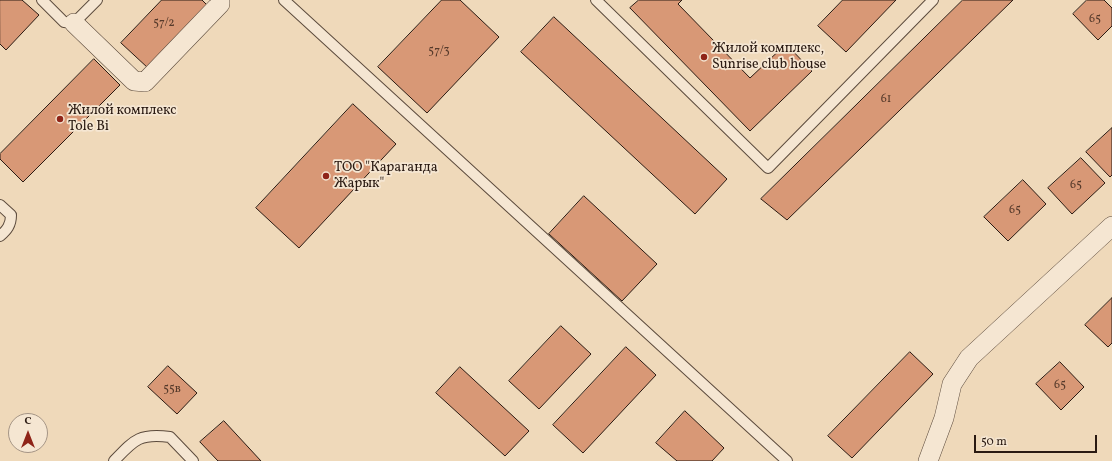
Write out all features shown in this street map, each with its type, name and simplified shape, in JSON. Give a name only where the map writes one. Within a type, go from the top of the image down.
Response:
[{"type":"street","points":[[74,23],[134,81],[145,82],[220,4],[220,0]]},
{"type":"street","points":[[928,461],[944,418],[952,384],[969,358],[1112,226]]},
{"type":"lane","points":[[42,0],[64,22],[74,23],[97,0]]},
{"type":"lane","points":[[284,0],[787,461]]},
{"type":"lane","points":[[596,0],[768,168],[933,0]]},
{"type":"lane","points":[[0,204],[11,215],[9,228],[0,236]]},
{"type":"lane","points":[[114,461],[134,441],[151,435],[170,437],[193,461]]},
{"type":"building","points":[[0,0],[22,0],[39,15],[6,50],[0,44]]},
{"type":"building","points":[[162,0],[202,0],[208,6],[148,68],[121,43]]},
{"type":"building","points":[[442,0],[460,0],[499,37],[427,113],[378,67]]},
{"type":"building","name":"Жилой комплекс, Sunrise club house","points":[[639,0],[682,0],[678,4],[750,78],[786,44],[812,71],[750,131],[630,8]]},
{"type":"building","points":[[843,0],[896,0],[846,52],[818,26]]},
{"type":"building","points":[[963,0],[1013,0],[787,220],[761,199]]},
{"type":"building","points":[[1087,0],[1104,0],[1112,8],[1112,26],[1098,40],[1073,14]]},
{"type":"building","points":[[554,17],[727,179],[695,214],[521,52]]},
{"type":"building","name":"Жилой комплекс Tole Bi","points":[[94,59],[120,85],[23,182],[0,159],[0,154]]},
{"type":"building","name":"ТОО \"Караганда Жарык\"","points":[[353,104],[396,144],[299,248],[256,208]]},
{"type":"building","points":[[1112,128],[1112,175],[1110,177],[1086,152]]},
{"type":"building","points":[[1081,158],[1105,183],[1072,214],[1048,188]]},
{"type":"building","points":[[1023,180],[1046,204],[1008,241],[984,217]]},
{"type":"building","points":[[584,196],[657,264],[622,301],[549,234]]},
{"type":"building","points":[[1112,298],[1112,343],[1108,347],[1085,325]]},
{"type":"building","points":[[561,326],[591,354],[539,409],[509,381]]},
{"type":"building","points":[[626,347],[656,375],[583,453],[553,425]]},
{"type":"building","points":[[910,352],[933,374],[852,458],[828,436]]},
{"type":"building","points":[[1060,362],[1084,387],[1061,410],[1036,384]]},
{"type":"building","points":[[168,366],[197,393],[177,414],[148,387]]},
{"type":"building","points":[[460,367],[529,431],[505,456],[436,393]]},
{"type":"building","points":[[685,411],[724,448],[712,461],[677,461],[656,443]]},
{"type":"building","points":[[224,421],[261,461],[218,461],[200,442]]},
{"type":"place","name":"Жилой комплекс, Sunrise club house","points":[[704,57]]},
{"type":"place","name":"Жилой комплекс Tole Bi","points":[[60,119]]},
{"type":"place","name":"ТОО \"Караганда Жарык\"","points":[[326,176]]}]
